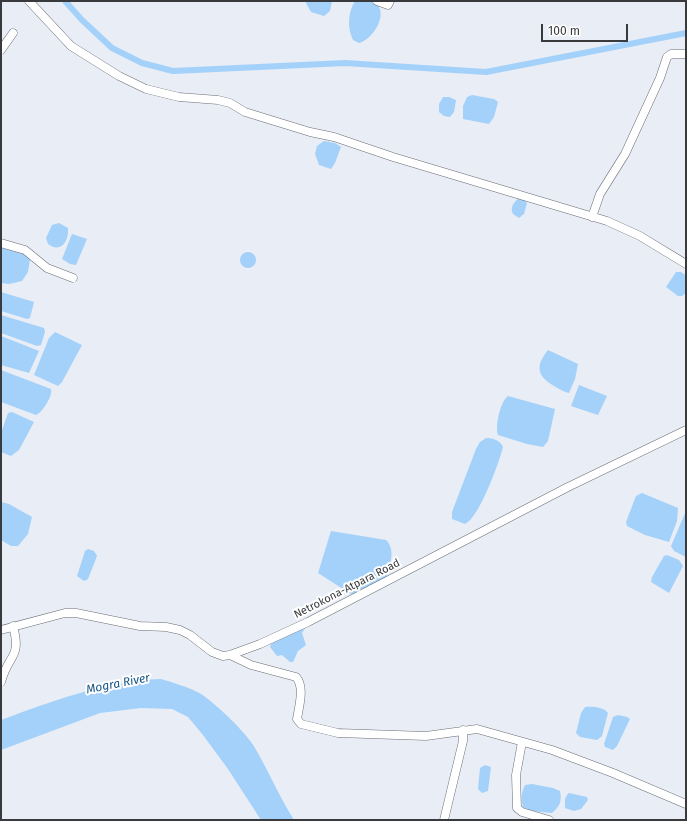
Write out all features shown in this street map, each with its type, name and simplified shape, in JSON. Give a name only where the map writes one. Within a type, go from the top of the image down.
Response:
[{"type":"street","points":[[29,1],[49,25],[71,46],[119,76],[146,89],[179,97],[218,100],[230,103],[245,112],[310,132],[334,137],[393,157],[607,221],[640,236],[686,264]]},
{"type":"street","points":[[377,1],[388,5],[390,1]]},
{"type":"street","points":[[1,50],[13,33]]},
{"type":"street","points":[[592,217],[600,194],[625,154],[660,78],[667,57],[671,54],[686,54]]},
{"type":"street","points":[[1,243],[25,250],[47,268],[73,278]]},
{"type":"street","name":"Netrokona-Atpara Road","points":[[230,655],[260,644],[308,622],[568,487],[686,430]]},
{"type":"street","points":[[1,630],[64,613],[76,613],[140,626],[166,627],[180,630],[190,635],[212,652],[223,656],[230,655],[251,664],[296,677],[300,682],[301,692],[297,719],[301,724],[338,733],[426,736],[477,729],[522,742],[613,773],[686,804]]},
{"type":"street","points":[[1,682],[5,668],[13,657],[17,647],[13,626]]},
{"type":"street","points":[[444,820],[463,741],[464,730]]},
{"type":"street","points":[[522,742],[516,775],[517,808],[522,812],[549,820]]},
{"type":"water","points":[[305,1],[332,1],[330,11],[324,16],[311,12]]},
{"type":"water","points":[[355,1],[366,1],[377,4],[381,15],[380,21],[373,33],[364,41],[359,43],[353,40],[349,25],[351,10]]},
{"type":"water","points":[[472,95],[494,99],[498,102],[494,117],[489,124],[463,119],[463,106],[467,97]]},
{"type":"water","points":[[443,97],[449,97],[456,100],[454,112],[450,117],[444,116],[439,112],[439,104]]},
{"type":"water","points":[[324,141],[335,143],[341,147],[331,169],[319,165],[315,154],[317,146]]},
{"type":"water","points":[[518,199],[523,199],[527,203],[524,214],[519,218],[513,214],[512,210],[513,204]]},
{"type":"water","points":[[59,223],[68,228],[68,233],[66,241],[63,245],[57,248],[48,244],[46,238],[52,225]]},
{"type":"water","points":[[72,234],[87,239],[76,265],[70,264],[62,259]]},
{"type":"water","points":[[1,246],[22,251],[30,259],[28,272],[22,281],[9,284],[1,283]]},
{"type":"water","points":[[248,252],[255,257],[256,260],[251,267],[248,268],[241,263],[240,260],[245,253]]},
{"type":"water","points":[[676,272],[681,272],[686,275],[686,293],[682,296],[678,296],[666,287]]},
{"type":"water","points":[[1,292],[34,302],[30,318],[27,319],[1,311]]},
{"type":"water","points":[[1,315],[44,328],[45,332],[41,345],[37,346],[1,333]]},
{"type":"water","points":[[55,332],[82,345],[62,382],[58,386],[34,375],[49,338]]},
{"type":"water","points":[[1,336],[39,351],[29,373],[1,365]]},
{"type":"water","points":[[548,350],[578,364],[575,379],[569,393],[548,382],[541,374],[541,361]]},
{"type":"water","points":[[1,370],[51,389],[49,400],[38,414],[36,415],[1,402]]},
{"type":"water","points":[[579,385],[607,396],[598,415],[571,406]]},
{"type":"water","points":[[508,396],[555,409],[548,441],[543,447],[527,444],[498,435],[497,426],[499,414],[505,399]]},
{"type":"water","points":[[12,412],[34,422],[19,450],[11,456],[1,452],[1,433],[8,413]]},
{"type":"water","points":[[486,438],[496,440],[503,447],[488,489],[476,512],[465,524],[452,519],[452,512],[476,449],[480,442]]},
{"type":"water","points":[[642,493],[678,508],[677,521],[669,542],[645,535],[627,526],[626,522],[636,496]]},
{"type":"water","points":[[1,502],[9,504],[32,517],[28,534],[18,546],[11,546],[1,540]]},
{"type":"water","points":[[686,511],[686,557],[674,551],[671,546]]},
{"type":"water","points":[[331,531],[386,540],[391,548],[391,558],[386,579],[356,594],[351,594],[318,573]]},
{"type":"water","points":[[88,549],[94,551],[97,556],[88,579],[84,581],[77,576],[85,551]]},
{"type":"water","points":[[667,555],[679,560],[683,566],[669,593],[651,582],[652,577],[664,556]]},
{"type":"water","points":[[306,627],[302,633],[306,645],[298,651],[293,662],[290,662],[282,655],[277,656],[270,647],[271,644],[281,637]]},
{"type":"water","points":[[161,679],[186,687],[201,694],[222,711],[238,727],[251,741],[294,820],[261,820],[228,769],[203,735],[188,717],[172,709],[141,708],[100,713],[1,750],[1,720],[60,699],[99,688]]},
{"type":"water","points":[[585,707],[601,708],[608,713],[602,736],[597,740],[580,737],[576,733],[581,713]]},
{"type":"water","points":[[618,715],[630,719],[617,746],[613,750],[605,747],[604,744],[613,717]]},
{"type":"water","points":[[485,765],[491,767],[488,791],[482,793],[478,789],[480,768]]},
{"type":"water","points":[[532,784],[553,788],[560,791],[560,804],[552,813],[531,811],[523,807],[522,796],[525,785]]},
{"type":"water","points":[[569,793],[587,797],[588,800],[581,809],[574,811],[565,808],[565,799]]},
{"type":"waterway","points":[[65,1],[82,20],[112,48],[142,63],[173,71],[345,63],[486,72],[686,33]]},
{"type":"water label","name":"Mogra River","points":[[118,684]]}]
